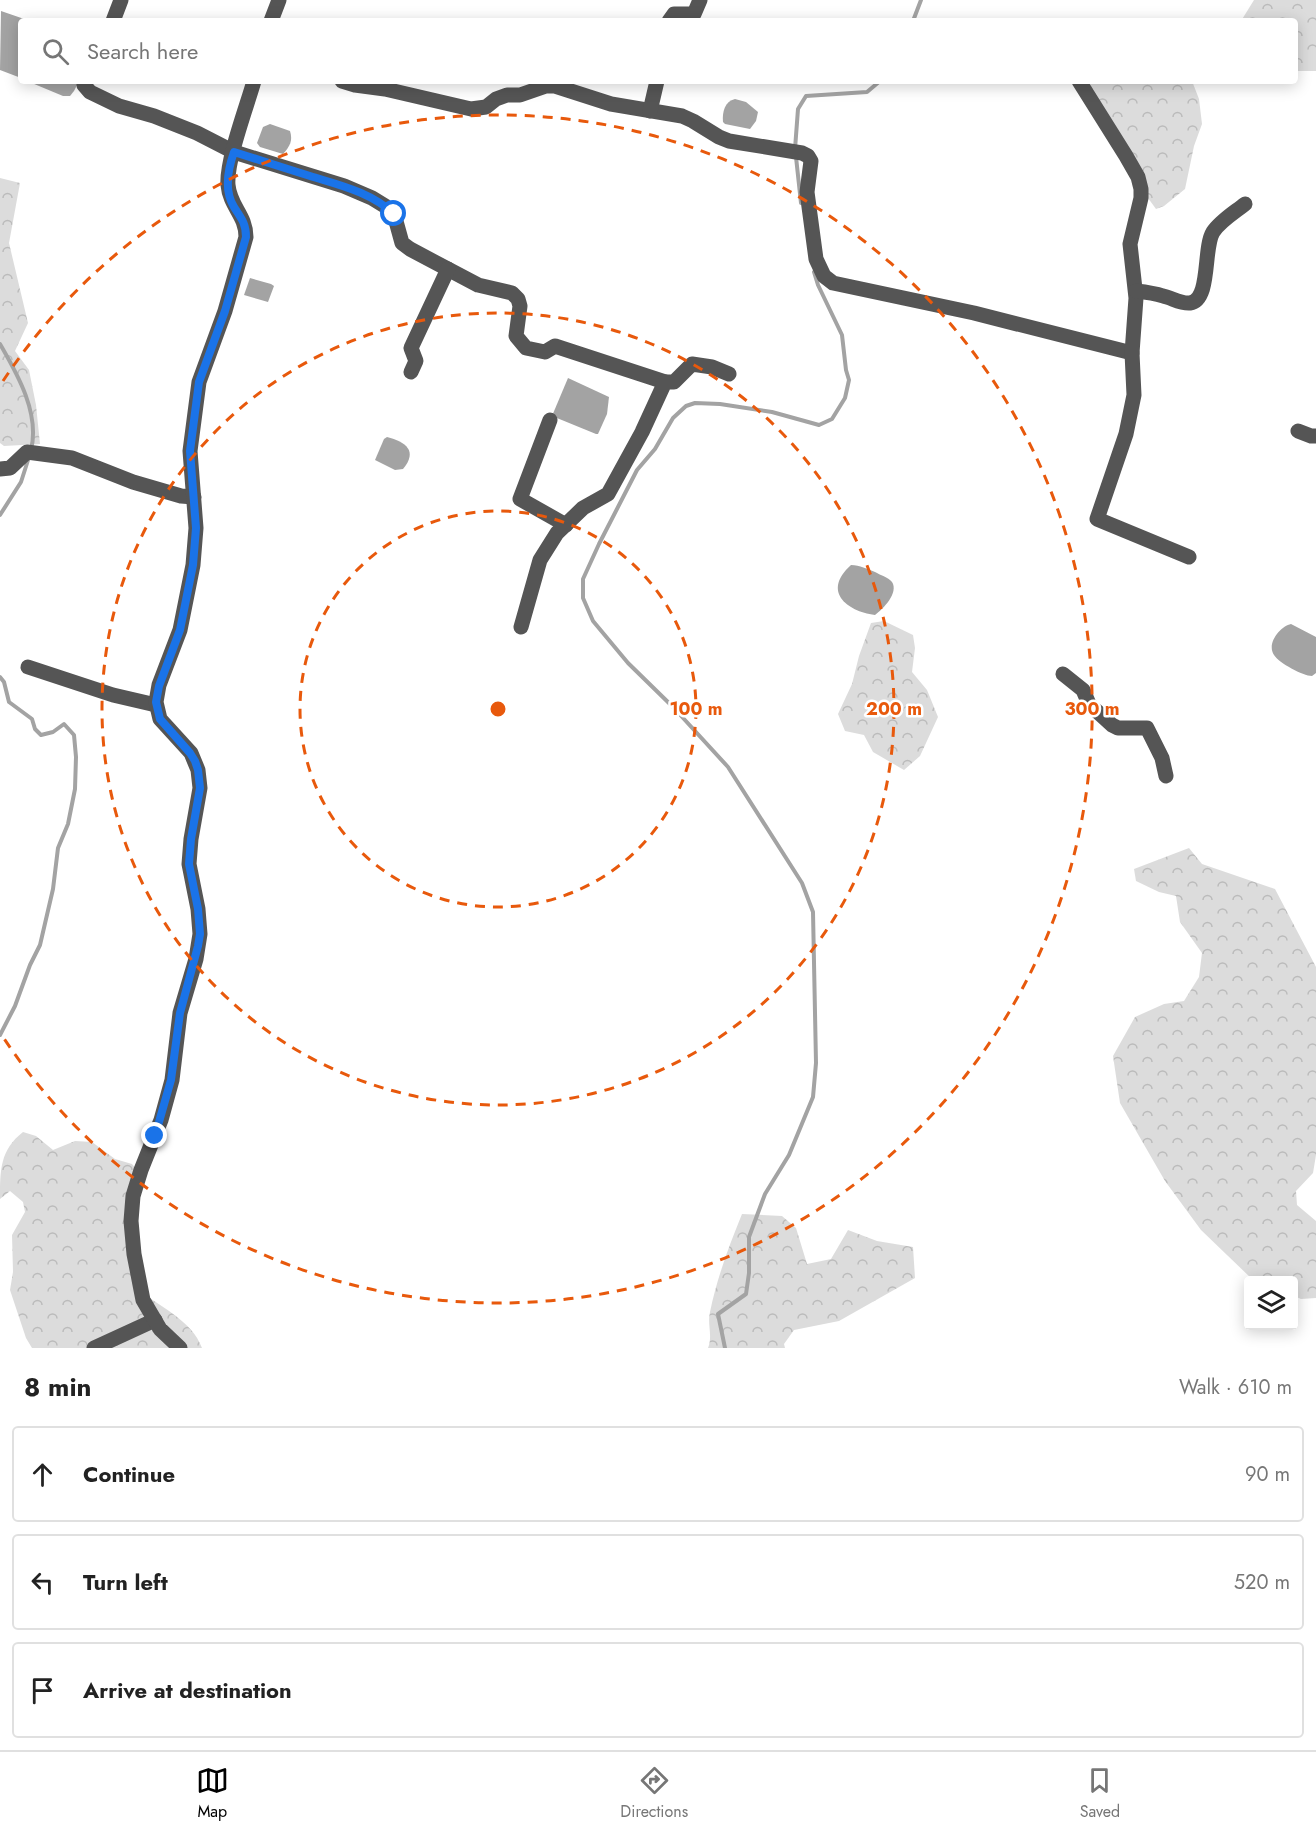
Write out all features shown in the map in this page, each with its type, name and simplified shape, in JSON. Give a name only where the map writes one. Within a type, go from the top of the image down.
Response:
[{"type":"street","points":[[114,18],[121,0]]},
{"type":"street","points":[[272,18],[279,0]]},
{"type":"street","points":[[671,18],[674,14],[694,14],[700,0]]},
{"type":"street","points":[[84,84],[90,92],[119,106],[164,120],[234,152],[344,186],[372,198],[394,214],[402,243],[478,285],[512,293],[518,299],[520,306],[516,336],[526,348],[545,352],[555,346],[665,382],[674,382],[692,364],[712,367],[729,374]]},
{"type":"street","points":[[180,1348],[160,1329],[143,1300],[134,1254],[131,1221],[134,1196],[141,1170],[161,1120],[171,1080],[180,1013],[200,934],[198,909],[189,864],[200,788],[198,770],[190,753],[160,719],[156,705],[157,694],[176,645],[184,614],[194,555],[196,528],[190,451],[199,382],[225,311],[246,237],[245,224],[230,199],[228,182],[253,84]]},
{"type":"street","points":[[352,84],[385,88],[471,110],[486,107],[496,99],[519,95],[546,86],[611,104],[682,116],[729,141],[802,153],[810,160],[807,192],[816,259],[824,276],[833,283],[974,313],[1132,353]]},
{"type":"street","points":[[650,111],[656,84]]},
{"type":"street","points":[[1081,84],[1138,177],[1140,198],[1130,244],[1136,291],[1131,415],[1097,519],[1190,557]]},
{"type":"street","points":[[1136,291],[1148,292],[1180,302],[1196,301],[1201,296],[1204,286],[1205,266],[1213,232],[1245,204]]},
{"type":"street","points":[[411,372],[416,361],[411,348],[448,269]]},
{"type":"street","points":[[521,627],[540,560],[558,533],[583,508],[609,494],[665,382]]},
{"type":"street","points":[[550,420],[520,499],[566,525]]},
{"type":"street","points":[[1298,430],[1316,436]]},
{"type":"street","points":[[0,469],[10,468],[32,454],[72,458],[133,482],[180,496],[194,497]]},
{"type":"street","points":[[28,667],[113,696],[156,705]]},
{"type":"street","points":[[1063,674],[1083,690],[1089,704],[1112,726],[1147,728],[1162,758],[1166,776]]},
{"type":"street","points":[[94,1348],[154,1320]]},
{"type":"green space","points":[[1254,0],[1316,0],[1316,71],[1298,71],[1298,18],[1243,18]]},
{"type":"green space","points":[[1089,84],[1193,84],[1199,99],[1202,124],[1194,146],[1185,189],[1164,206],[1156,209],[1148,198]]},
{"type":"green space","points":[[0,178],[20,183],[9,243],[28,323],[15,351],[29,370],[40,444],[4,446],[0,443]]},
{"type":"green space","points":[[884,621],[913,635],[915,648],[912,672],[927,690],[938,717],[920,756],[904,770],[873,752],[864,735],[845,731],[838,714],[852,684],[871,623]]},
{"type":"green space","points":[[1189,848],[1202,864],[1275,889],[1316,967],[1316,1155],[1313,1173],[1296,1191],[1297,1205],[1316,1221],[1316,1298],[1298,1298],[1298,1276],[1249,1276],[1201,1230],[1165,1181],[1120,1103],[1113,1056],[1135,1017],[1164,1004],[1184,1001],[1199,977],[1202,953],[1180,922],[1176,896],[1159,892],[1136,881],[1134,869]]},
{"type":"green space","points":[[23,1132],[36,1136],[53,1150],[75,1141],[92,1142],[115,1159],[132,1164],[143,1177],[137,1222],[136,1288],[183,1321],[191,1329],[202,1348],[32,1348],[26,1338],[10,1290],[13,1272],[12,1235],[25,1212],[23,1202],[10,1191],[0,1199],[3,1161],[10,1146]]},
{"type":"green space","points":[[742,1214],[782,1216],[796,1228],[807,1264],[831,1259],[848,1230],[877,1241],[913,1247],[915,1278],[839,1321],[794,1330],[784,1344],[785,1348],[708,1348],[709,1316],[713,1299]]},
{"type":"shaded area","points":[[1,11],[21,18],[18,18],[18,77],[0,70]]},
{"type":"shaded area","points":[[34,84],[78,84],[70,96],[63,96]]},
{"type":"shaded area","points":[[735,99],[746,102],[758,112],[756,121],[750,129],[723,122],[725,107]]},
{"type":"shaded area","points":[[270,124],[290,131],[290,143],[283,154],[260,147],[257,143],[263,127]]},
{"type":"shaded area","points":[[250,278],[274,286],[268,302],[244,295]]},
{"type":"shaded area","points":[[568,378],[609,397],[607,414],[598,434],[552,416]]},
{"type":"shaded area","points":[[387,437],[400,442],[410,452],[410,457],[403,469],[395,470],[375,460]]},
{"type":"shaded area","points":[[851,565],[860,566],[886,577],[894,586],[892,596],[875,615],[855,609],[841,598],[838,583]]},
{"type":"shaded area","points":[[1291,624],[1316,637],[1316,673],[1312,676],[1286,665],[1274,655],[1273,640],[1283,628]]},
{"type":"waterway","points":[[914,18],[921,0]]},
{"type":"waterway","points":[[795,149],[798,109],[806,96],[867,92],[876,84]]},
{"type":"waterway","points":[[796,157],[801,203]]},
{"type":"waterway","points":[[725,1348],[718,1314],[746,1294],[749,1273],[749,1237],[765,1194],[789,1155],[813,1097],[816,1063],[813,912],[802,883],[728,767],[673,707],[628,663],[593,621],[583,598],[583,579],[637,470],[655,449],[673,418],[686,406],[695,403],[720,404],[772,412],[819,425],[832,419],[845,398],[849,380],[842,335],[814,272]]},
{"type":"waterway","points":[[0,344],[26,395],[32,423],[31,450]]},
{"type":"waterway","points":[[0,515],[21,482],[29,457]]},
{"type":"waterway","points":[[0,677],[4,682],[9,702],[32,719],[35,729],[41,735],[53,732],[64,724],[74,735],[76,757],[75,789],[68,824],[58,848],[53,889],[40,945],[15,1006],[0,1035]]},
{"type":"route","points":[[155,1136],[171,1080],[180,1013],[196,959],[200,934],[198,909],[189,864],[200,779],[190,753],[160,719],[156,702],[159,686],[180,630],[193,565],[196,528],[190,451],[199,382],[225,311],[246,237],[245,224],[230,199],[228,182],[234,152],[344,186],[372,198],[394,214]]}]
